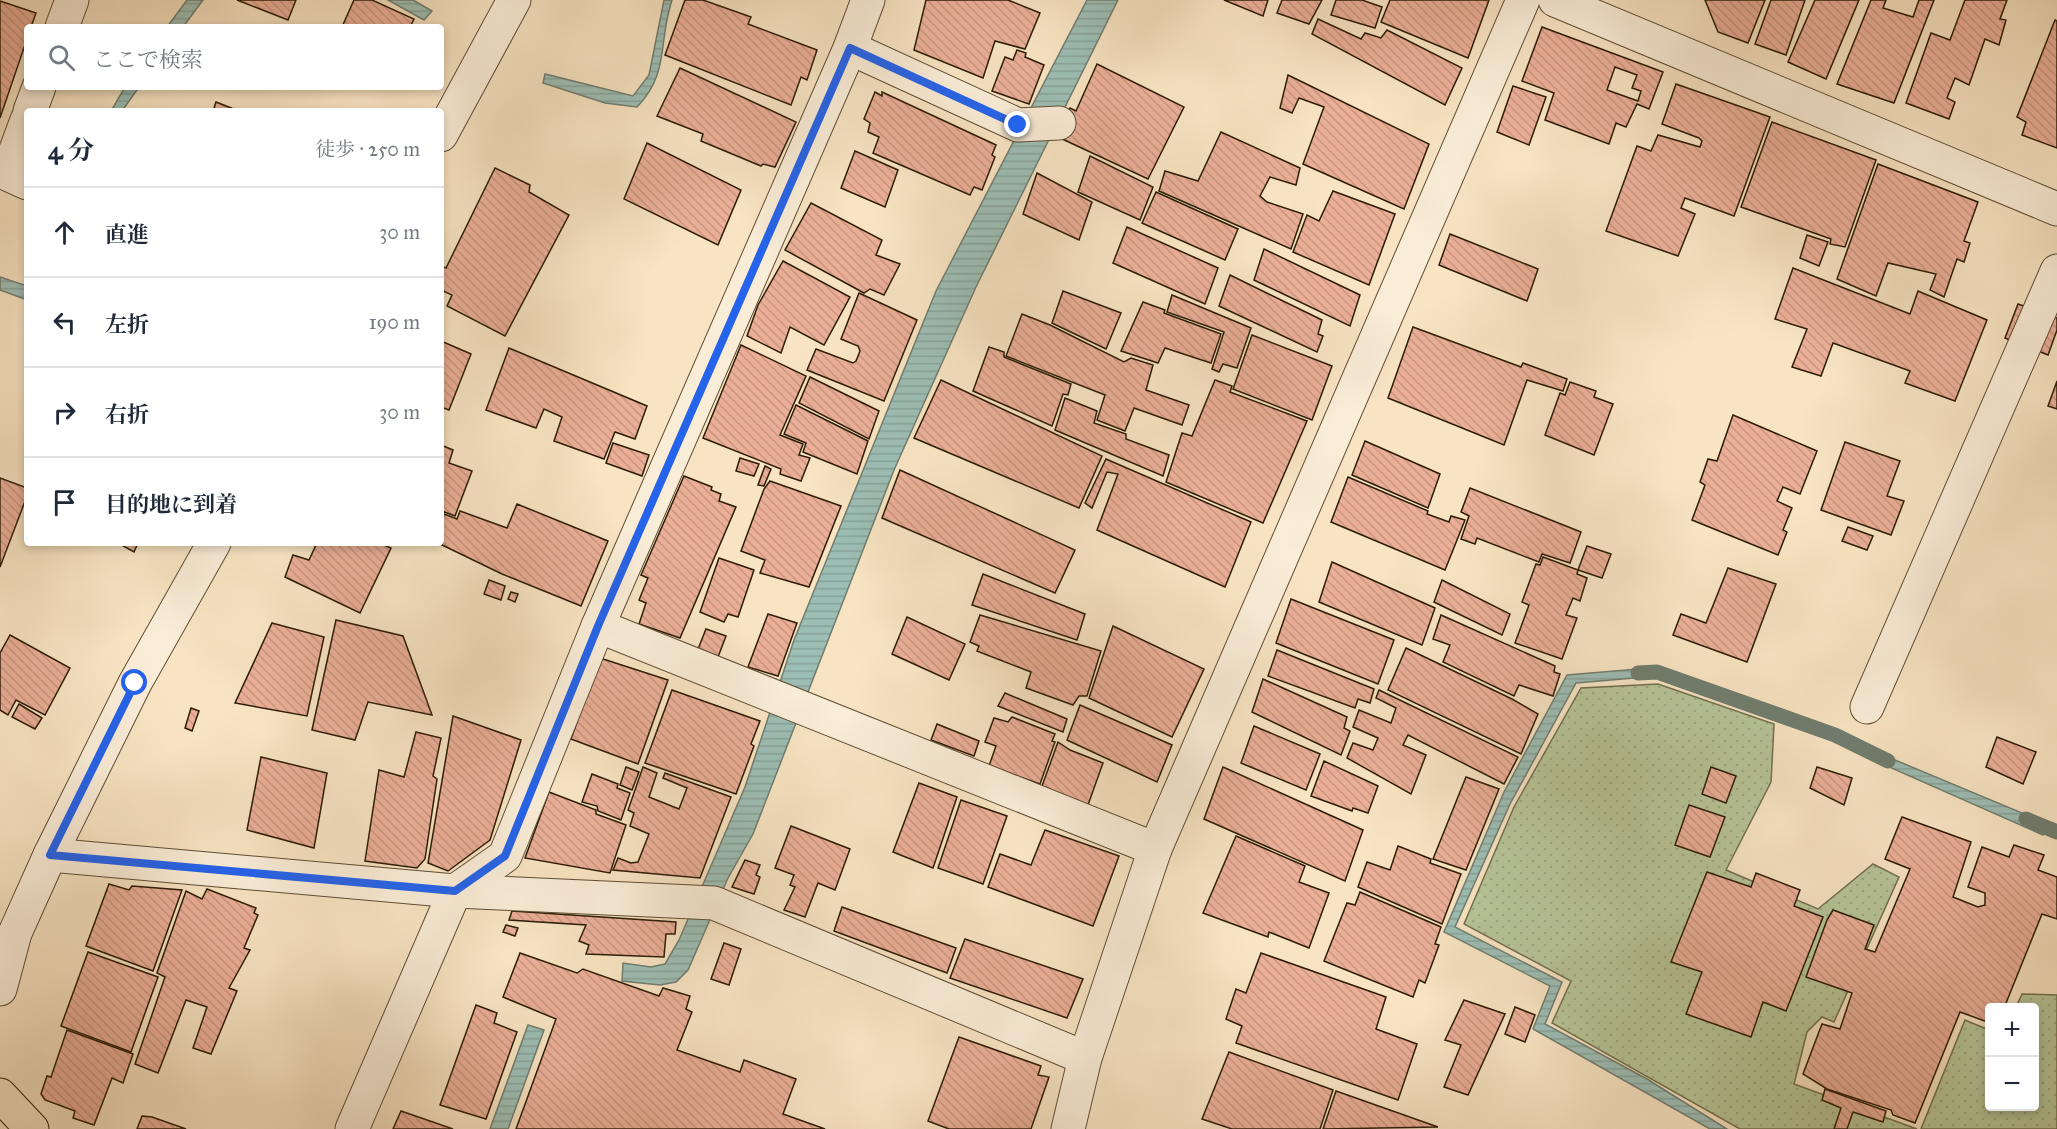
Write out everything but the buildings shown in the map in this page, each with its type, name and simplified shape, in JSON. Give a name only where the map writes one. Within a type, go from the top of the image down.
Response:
[{"type":"main road","points":[[0,1095],[32,1129]]},
{"type":"street","points":[[63,24],[72,0]]},
{"type":"street","points":[[444,129],[514,0]]},
{"type":"street","points":[[352,1129],[455,891],[505,856],[598,626],[850,48],[868,0]]},
{"type":"street","points":[[1068,1129],[1085,1058],[1155,849],[1523,0]]},
{"type":"street","points":[[1555,0],[2057,208]]},
{"type":"street","points":[[850,48],[1018,125],[1059,123]]},
{"type":"street","points":[[31,108],[38,90]]},
{"type":"street","points":[[24,128],[7,174],[24,182]]},
{"type":"street","points":[[1867,707],[2057,271]]},
{"type":"street","points":[[0,989],[15,933],[50,855],[135,683],[212,546]]},
{"type":"street","points":[[598,626],[1155,849]]},
{"type":"street","points":[[50,855],[455,891],[714,903],[1085,1058]]},
{"type":"green space","points":[[1658,684],[1774,724],[1771,782],[1726,870],[1818,909],[1873,864],[1899,877],[1834,1022],[1822,1017],[1807,1032],[1794,1084],[1917,1129],[1740,1129],[1552,1023],[1571,981],[1464,924],[1514,807],[1581,688]]},
{"type":"green space","points":[[2022,994],[2057,995],[2057,1129],[1921,1129],[1965,1020],[1985,1028],[1985,1111],[2039,1111],[2039,1003],[2018,1003]]},
{"type":"water","points":[[187,0],[203,0],[185,24],[169,24]]},
{"type":"water","points":[[388,0],[413,0],[432,11],[424,20]]},
{"type":"water","points":[[664,0],[672,0],[659,69],[654,82],[637,107],[605,103],[543,83],[545,74],[633,96],[649,75]]},
{"type":"water","points":[[1087,0],[1118,0],[976,287],[894,470],[753,834],[728,878],[688,970],[676,982],[660,985],[622,981],[623,963],[651,967],[665,964],[679,940],[745,787],[794,640],[936,291]]},
{"type":"water","points":[[123,90],[137,90],[124,108],[113,108]]},
{"type":"water","points":[[0,277],[24,285],[24,299],[0,290]]},
{"type":"water","points":[[1661,667],[1657,676],[1576,683],[1510,804],[1455,927],[1562,982],[1545,1024],[1647,1079],[1727,1129],[1710,1129],[1533,1029],[1550,986],[1444,932],[1504,792],[1567,675]]},
{"type":"water","points":[[1871,750],[2046,823],[2043,835],[1869,758]]},
{"type":"water","points":[[528,1025],[544,1030],[508,1129],[490,1129]]},
{"type":"waterway","points":[[1638,673],[1657,672],[1835,735],[1888,761]]},
{"type":"waterway","points":[[2026,819],[2057,832]]},
{"type":"route","points":[[135,683],[50,855],[455,891],[505,856],[598,626],[850,48],[1018,125]]}]
